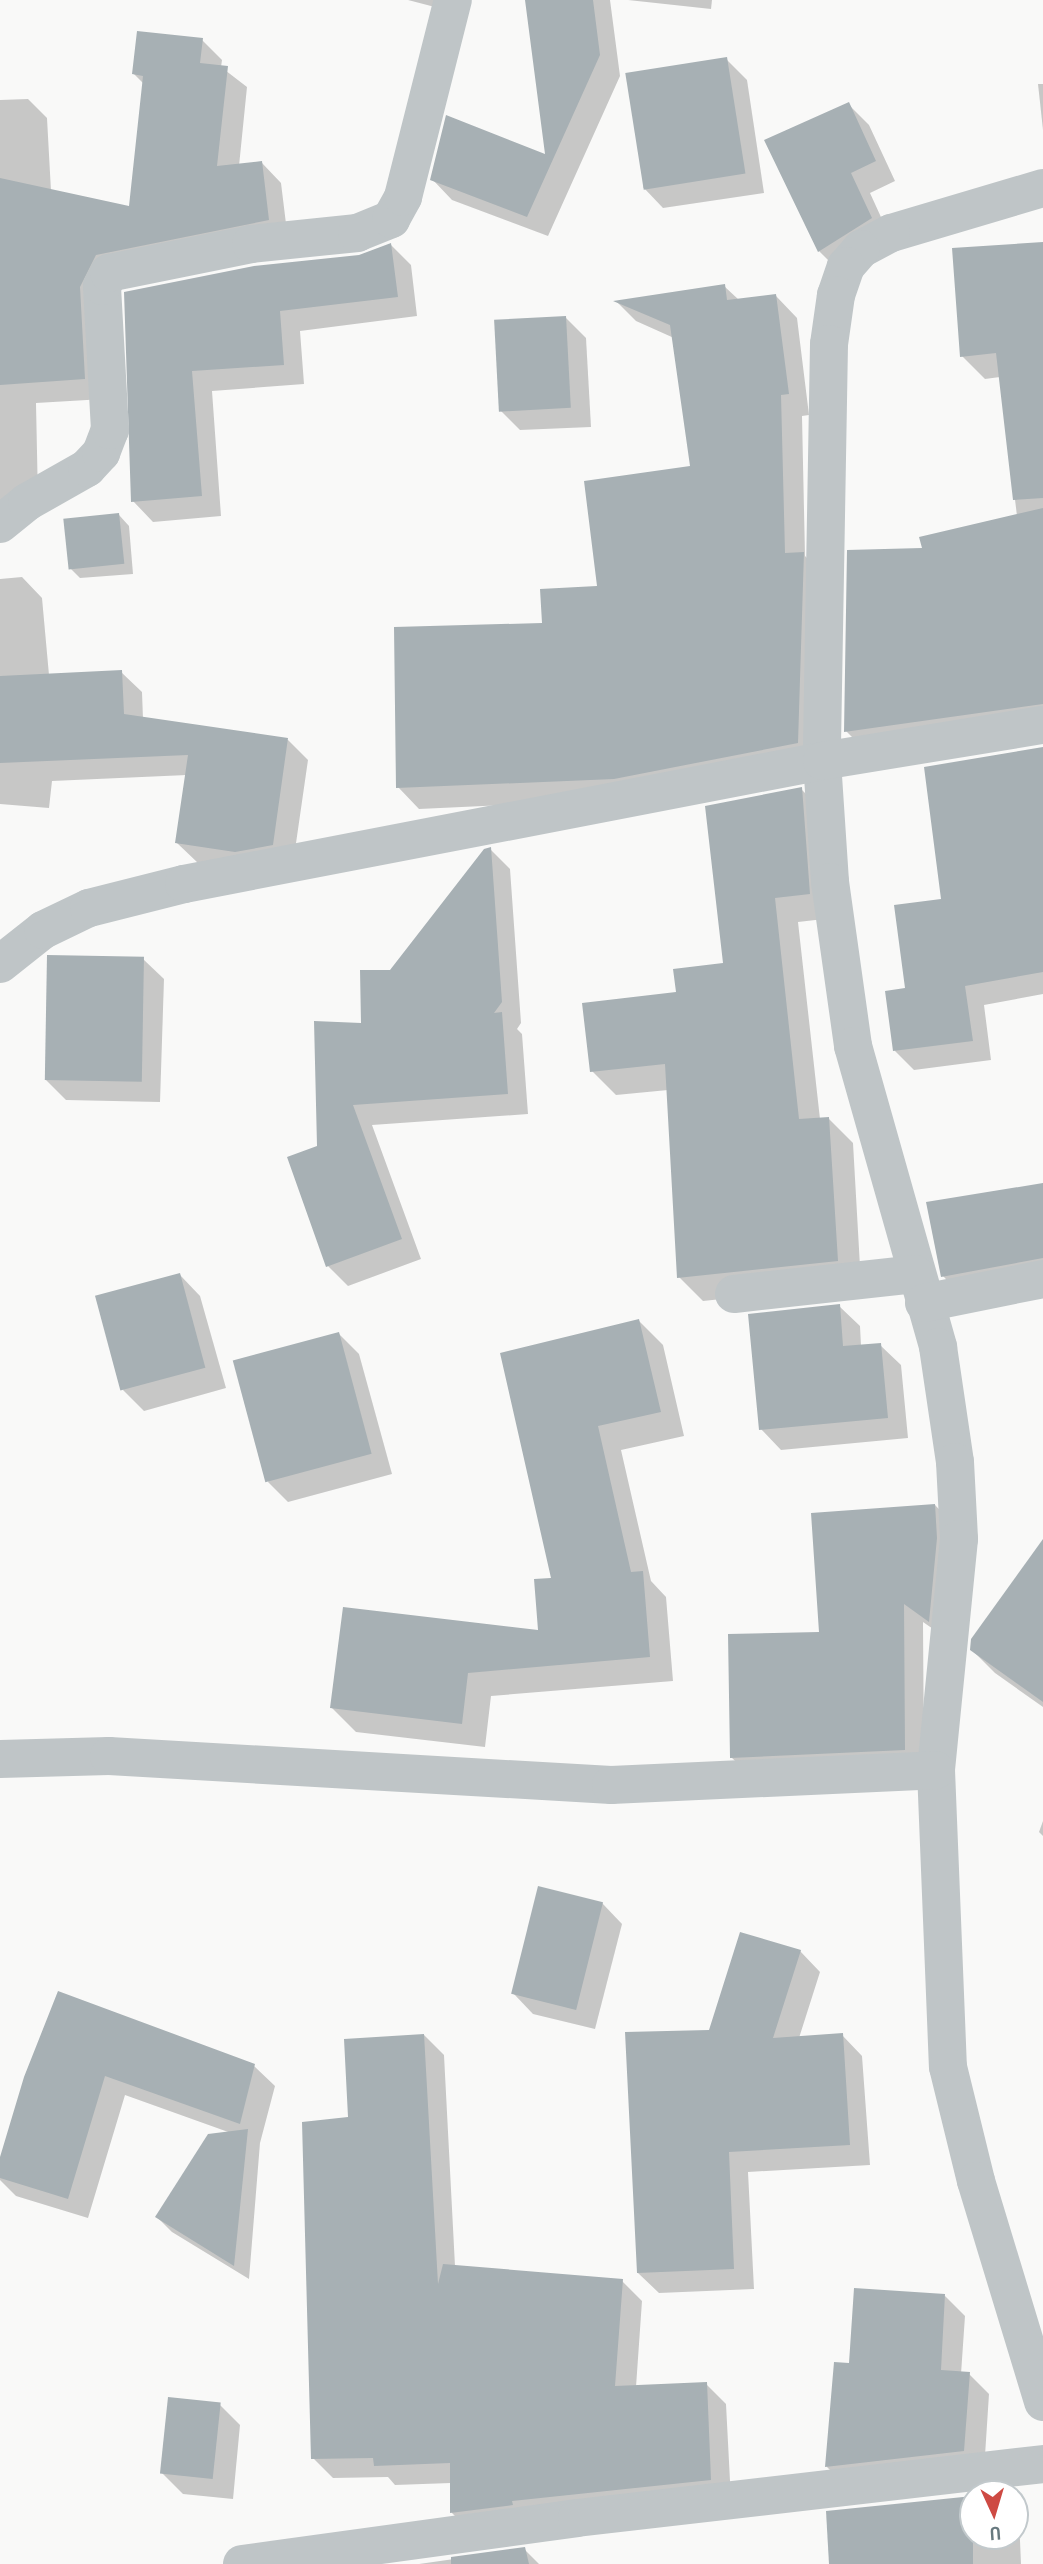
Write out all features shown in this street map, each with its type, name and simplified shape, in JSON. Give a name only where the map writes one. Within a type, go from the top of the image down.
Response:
[{"type":"street","points":[[0,524],[26,502],[87,468],[101,453],[110,430],[102,286],[109,272],[251,244],[358,233],[391,219],[403,197],[453,0]]},
{"type":"street","points":[[1043,188],[891,233],[861,249],[846,266],[836,295],[829,344],[822,761],[830,882],[853,1046],[937,1347],[955,1462],[960,1539],[936,1770],[948,2067],[976,2181],[1032,2319],[1043,2402]]},
{"type":"street","points":[[0,964],[43,930],[89,908],[184,884],[822,761],[1043,725]]},
{"type":"street","points":[[734,1294],[920,1288],[1043,1279]]},
{"type":"street","points":[[0,1759],[108,1756],[611,1785],[936,1770]]},
{"type":"street","points":[[242,2564],[577,2518],[1043,2464]]},
{"type":"building","points":[[525,0],[593,0],[600,55],[527,217],[430,180],[446,115],[545,154]]},
{"type":"building","points":[[137,31],[203,38],[200,63],[228,66],[217,166],[262,161],[269,220],[96,255],[80,287],[85,379],[0,385],[0,178],[129,206],[143,76],[132,74]]},
{"type":"building","points":[[727,57],[745,174],[644,190],[625,73]]},
{"type":"building","points":[[849,102],[876,161],[851,173],[872,218],[818,252],[764,140]]},
{"type":"building","points":[[1043,242],[1043,498],[1013,500],[996,353],[960,357],[952,248]]},
{"type":"building","points":[[391,243],[398,297],[280,311],[284,365],[192,371],[202,496],[131,502],[124,292],[254,266],[359,255]]},
{"type":"building","points":[[725,284],[727,300],[776,294],[789,394],[781,395],[785,553],[804,552],[798,743],[614,779],[396,788],[394,627],[542,623],[540,589],[597,586],[584,481],[690,466],[670,325],[613,301]]},
{"type":"building","points":[[566,316],[571,408],[499,412],[494,320]]},
{"type":"building","points":[[1043,508],[1043,704],[844,732],[847,550],[922,548],[919,537]]},
{"type":"building","points":[[119,513],[124,564],[69,570],[63,519]]},
{"type":"building","points":[[122,670],[124,714],[288,738],[273,845],[235,852],[175,843],[188,755],[0,763],[0,676]]},
{"type":"building","points":[[1043,747],[1043,972],[965,986],[973,1041],[893,1051],[885,991],[905,988],[894,905],[941,899],[924,767]]},
{"type":"building","points":[[802,787],[810,894],[775,898],[799,1119],[829,1117],[838,1261],[677,1278],[665,1064],[590,1072],[582,1003],[676,992],[673,969],[723,963],[705,806]]},
{"type":"building","points":[[491,847],[502,1002],[494,1013],[502,1012],[508,1094],[353,1105],[402,1239],[326,1267],[287,1157],[317,1146],[314,1021],[361,1023],[360,970],[390,970],[484,849]]},
{"type":"building","points":[[47,955],[144,957],[142,1082],[45,1080]]},
{"type":"building","points":[[1043,1183],[1043,1258],[941,1277],[926,1202]]},
{"type":"building","points":[[180,1273],[205,1368],[120,1390],[95,1296]]},
{"type":"building","points":[[840,1304],[843,1346],[881,1343],[888,1418],[759,1430],[748,1314]]},
{"type":"building","points":[[639,1319],[661,1412],[598,1426],[631,1572],[643,1571],[650,1657],[468,1673],[462,1724],[330,1708],[343,1607],[538,1630],[534,1579],[551,1578],[500,1353]]},
{"type":"building","points":[[339,1332],[372,1454],[265,1482],[233,1360]]},
{"type":"building","points":[[935,1504],[937,1538],[929,1622],[904,1604],[905,1750],[730,1758],[728,1634],[819,1632],[811,1513]]},
{"type":"building","points":[[1043,1539],[1043,1702],[970,1650],[971,1639]]},
{"type":"building","points":[[538,1886],[603,1902],[576,2010],[511,1994]]},
{"type":"building","points":[[740,1932],[801,1950],[773,2038],[843,2033],[850,2145],[729,2152],[734,2269],[637,2273],[625,2032],[709,2030]]},
{"type":"building","points":[[58,1991],[255,2064],[240,2124],[105,2076],[68,2199],[0,2178],[0,2157],[24,2077]]},
{"type":"building","points":[[424,2034],[438,2284],[443,2264],[623,2279],[615,2386],[707,2382],[711,2480],[512,2501],[513,2505],[450,2513],[450,2463],[374,2466],[373,2458],[311,2459],[302,2122],[348,2117],[344,2039]]},
{"type":"building","points":[[248,2129],[234,2266],[155,2217],[208,2134]]},
{"type":"building","points":[[854,2288],[945,2294],[941,2370],[970,2372],[964,2451],[825,2467],[834,2362],[849,2363]]},
{"type":"building","points":[[168,2397],[221,2403],[213,2479],[160,2474]]},
{"type":"building","points":[[959,2497],[959,2550],[973,2550],[973,2564],[829,2564],[826,2511]]},
{"type":"building","points":[[525,2547],[529,2564],[451,2564],[451,2557]]}]
